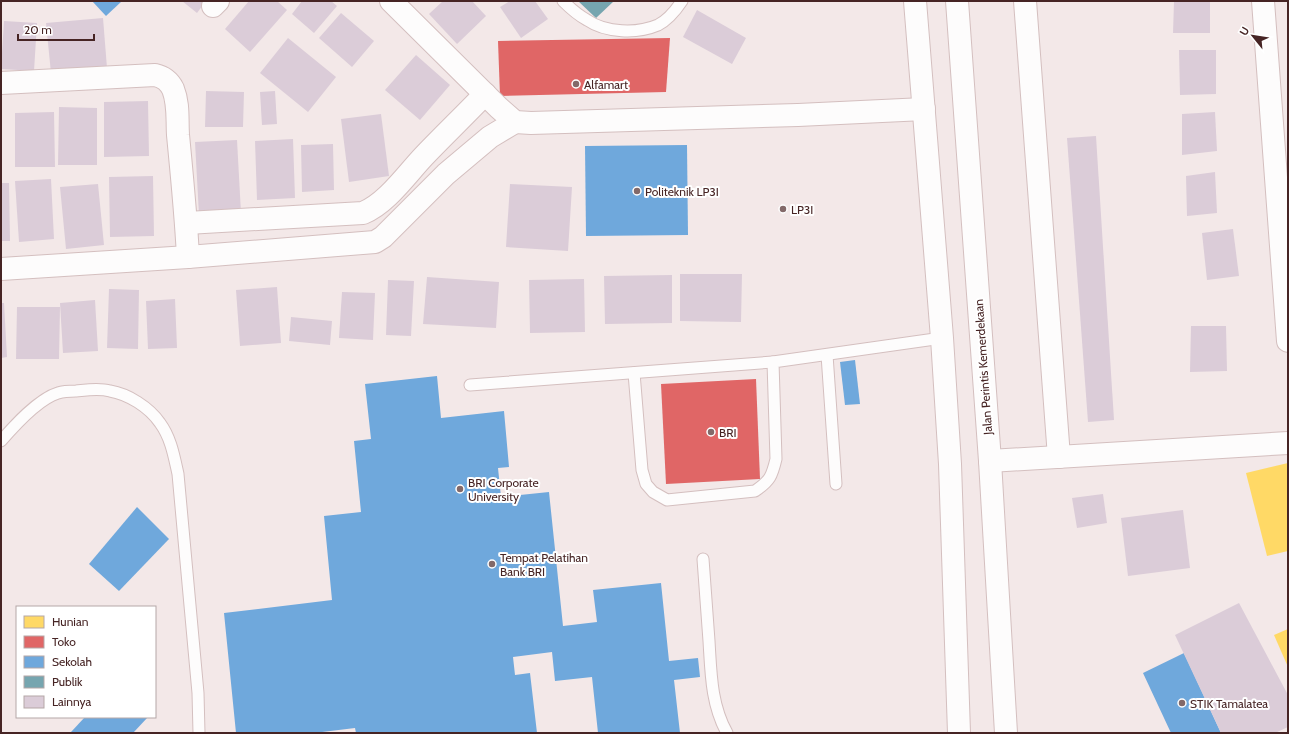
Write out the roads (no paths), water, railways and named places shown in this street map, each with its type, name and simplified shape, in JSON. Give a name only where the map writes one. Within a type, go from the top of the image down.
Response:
[{"type":"main road","points":[[391,1],[515,122]]},
{"type":"main road","points":[[915,1],[942,338],[950,464],[959,733]]},
{"type":"main road","name":"Jalan Perintis Kemerdekaan","points":[[957,1],[990,461],[1006,733]]},
{"type":"main road","points":[[1025,1],[1059,457]]},
{"type":"main road","points":[[1263,1],[1288,341]]},
{"type":"main road","points":[[1,83],[155,75],[164,77],[173,88],[177,102],[188,258]]},
{"type":"main road","points":[[186,223],[363,213],[392,192],[423,156],[485,94]]},
{"type":"main road","points":[[1,269],[188,258],[375,242],[383,237],[446,174],[490,137],[515,122],[531,123],[790,115],[924,109]]},
{"type":"main road","points":[[990,461],[1288,443]]},
{"type":"lane","points":[[563,1],[588,21],[604,28],[640,30],[659,24],[671,16],[682,1]]},
{"type":"lane","points":[[470,385],[773,362],[942,338]]},
{"type":"lane","points":[[827,355],[836,484]]},
{"type":"lane","points":[[634,373],[642,470],[646,484],[653,492],[667,500],[755,491],[766,484],[773,472],[776,459],[773,362]]},
{"type":"lane","points":[[1,442],[13,427],[43,401],[58,393],[69,391],[96,389],[110,391],[137,402],[160,422],[172,446],[178,474],[198,693],[199,733]]},
{"type":"lane","points":[[703,559],[714,702],[726,733]]},
{"type":"place","name":"Alfamart","points":[[576,84]]},
{"type":"place","name":"Politeknik LP3I","points":[[637,191]]},
{"type":"place","name":"LP3I","points":[[783,209]]},
{"type":"place","name":"BRI","points":[[711,432]]},
{"type":"place","name":"BRI Corporate University","points":[[460,489]]},
{"type":"place","name":"Tempat Pelatihan Bank BRI","points":[[492,564]]},
{"type":"place","name":"STIK Tamalatea","points":[[1182,703]]}]
